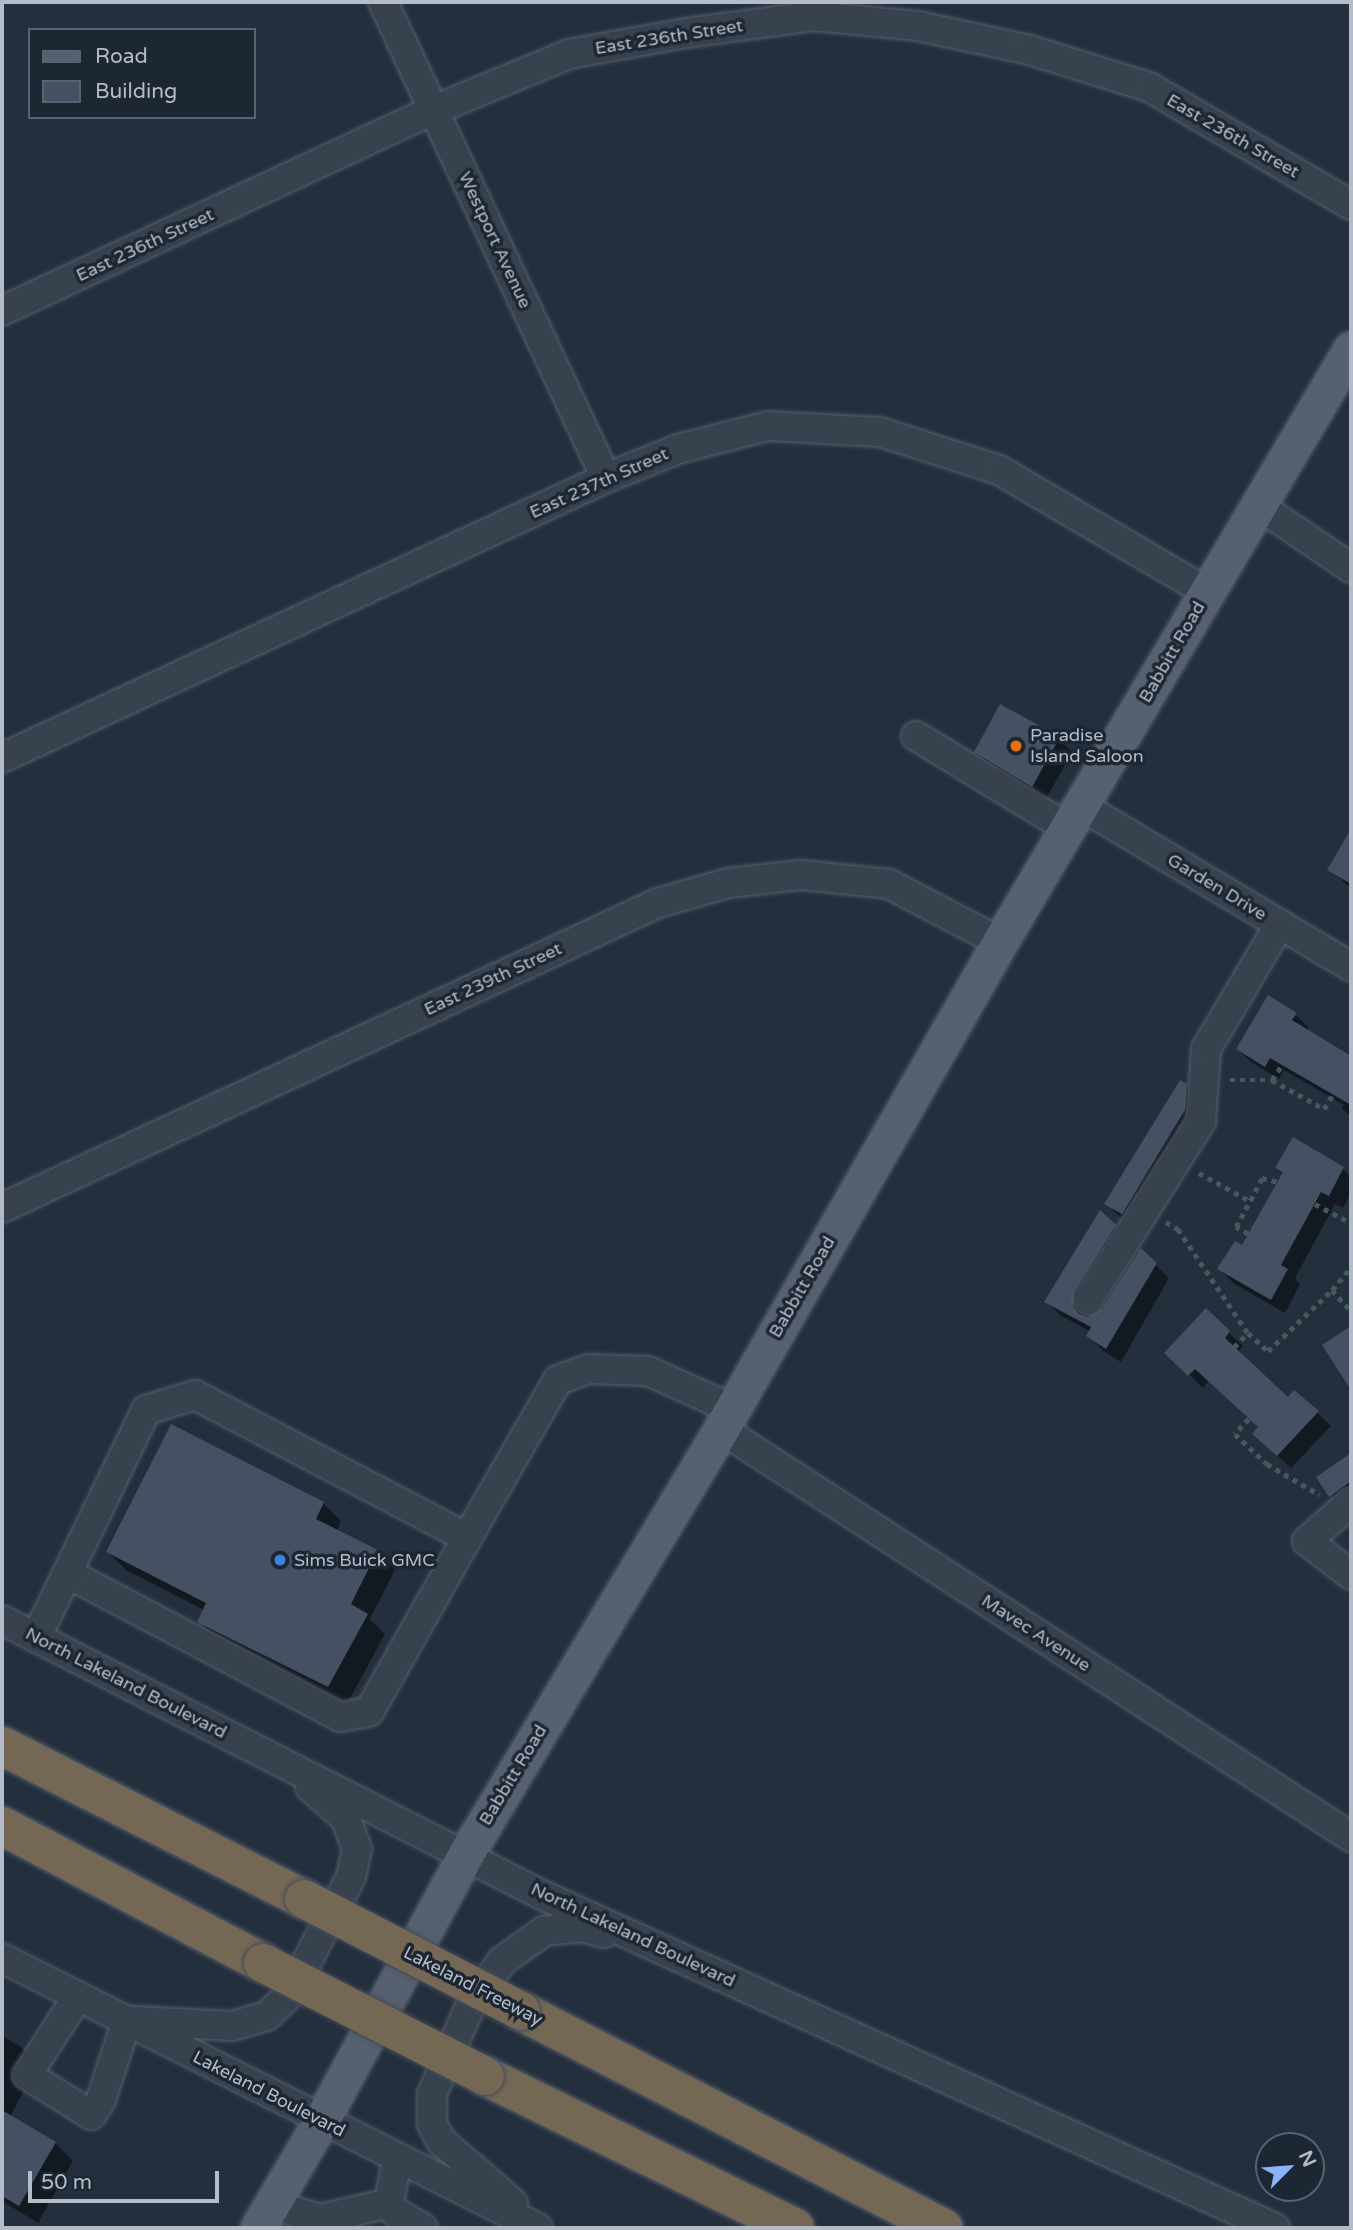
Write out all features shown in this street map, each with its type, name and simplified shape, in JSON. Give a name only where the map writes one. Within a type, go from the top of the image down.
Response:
[{"type":"highway","name":"Lakeland Freeway","points":[[2,1746],[943,2228]]},
{"type":"highway","points":[[2,1826],[262,1963],[795,2228]]},
{"type":"main road","name":"Babbitt Road","points":[[265,2217],[321,2121],[466,1854],[727,1419],[1000,942],[1076,818],[1351,349]]},
{"type":"street","name":"Westport Avenue","points":[[383,2],[606,478]]},
{"type":"street","name":"East 236th Street","points":[[2,311],[434,110],[569,54],[686,33],[813,16],[918,26],[1030,50],[1149,87],[1351,205]]},
{"type":"street","name":"East 237th Street","points":[[2,758],[606,478],[678,449],[768,426],[880,432],[999,470],[1208,592]]},
{"type":"street","points":[[1258,506],[1351,568]]},
{"type":"street","name":"Garden Drive","points":[[916,736],[1280,924],[1351,967]]},
{"type":"street","name":"East 239th Street","points":[[2,1208],[658,903],[717,887],[801,875],[889,884],[1000,942]]},
{"type":"street","points":[[1088,1300],[1201,1121],[1206,1049],[1280,924]]},
{"type":"street","name":"Mavec Avenue","points":[[67,1573],[340,1717],[369,1712],[558,1380],[589,1369],[648,1371],[727,1419],[1351,1837]]},
{"type":"street","points":[[36,1638],[146,1410],[195,1395],[467,1538]]},
{"type":"street","points":[[1339,1500],[1307,1541],[1351,1575]]},
{"type":"street","name":"North Lakeland Boulevard","points":[[2,1620],[540,1894],[1275,2228]]},
{"type":"street","points":[[78,1996],[27,2076],[91,2115],[100,2099],[127,2021],[232,2026],[267,2016],[290,1994],[351,1877],[357,1849],[346,1819],[282,1761]]},
{"type":"street","points":[[543,2228],[442,2141],[432,2124],[432,2094],[471,2004],[493,1970],[523,1944],[544,1931],[580,1927],[654,1945]]},
{"type":"street","name":"Lakeland Boulevard","points":[[2,1958],[397,2159],[496,2219],[538,2228]]},
{"type":"street","points":[[397,2159],[389,2203],[395,2212],[423,2228]]},
{"type":"street","points":[[265,2217],[319,2223],[389,2203]]},
{"type":"path","points":[[1272,1080],[1282,1065]]},
{"type":"path","points":[[1226,1080],[1272,1080],[1324,1108],[1333,1094]]},
{"type":"path","points":[[1197,1172],[1250,1201]]},
{"type":"path","points":[[1248,1234],[1236,1227],[1262,1178],[1278,1182]]},
{"type":"path","points":[[1315,1204],[1351,1223]]},
{"type":"path","points":[[1157,1216],[1178,1229],[1248,1333],[1268,1351],[1332,1290],[1351,1267]]},
{"type":"path","points":[[1332,1290],[1351,1311]]},
{"type":"path","points":[[1234,1346],[1248,1333]]},
{"type":"path","points":[[1249,1419],[1235,1434],[1267,1464],[1339,1500]]},
{"type":"building","name":"Paradise Island Saloon","points":[[1000,704],[1060,737],[1032,787],[974,752]]},
{"type":"building","points":[[1351,829],[1351,884],[1327,870]]},
{"type":"building","points":[[1268,995],[1297,1013],[1292,1020],[1351,1056],[1351,1105],[1270,1058],[1265,1067],[1236,1049]]},
{"type":"building","points":[[1180,1080],[1187,1084],[1185,1110],[1122,1214],[1104,1204]]},
{"type":"building","points":[[1293,1137],[1344,1167],[1329,1196],[1321,1192],[1281,1265],[1288,1269],[1271,1300],[1217,1269],[1235,1241],[1242,1245],[1283,1172],[1275,1168]]},
{"type":"building","points":[[1100,1210],[1116,1225],[1074,1292],[1073,1307],[1079,1314],[1088,1317],[1102,1309],[1141,1248],[1157,1263],[1106,1349],[1086,1336],[1091,1327],[1044,1302]]},
{"type":"building","points":[[1206,1308],[1230,1331],[1225,1338],[1288,1397],[1294,1390],[1319,1411],[1277,1456],[1252,1434],[1258,1427],[1195,1369],[1188,1376],[1164,1353]]},
{"type":"building","points":[[1351,1326],[1351,1390],[1322,1345]]},
{"type":"building","points":[[171,1424],[324,1502],[316,1519],[378,1550],[351,1604],[368,1614],[328,1687],[197,1622],[206,1603],[106,1552]]},
{"type":"building","points":[[1351,1453],[1351,1481],[1329,1497],[1316,1477]]},
{"type":"building","points":[[2,2110],[56,2142],[19,2206],[2,2196]]},
{"type":"place","name":"Paradise Island Saloon","points":[[1016,746]]},
{"type":"place","name":"Sims Buick GMC","points":[[280,1560]]}]
